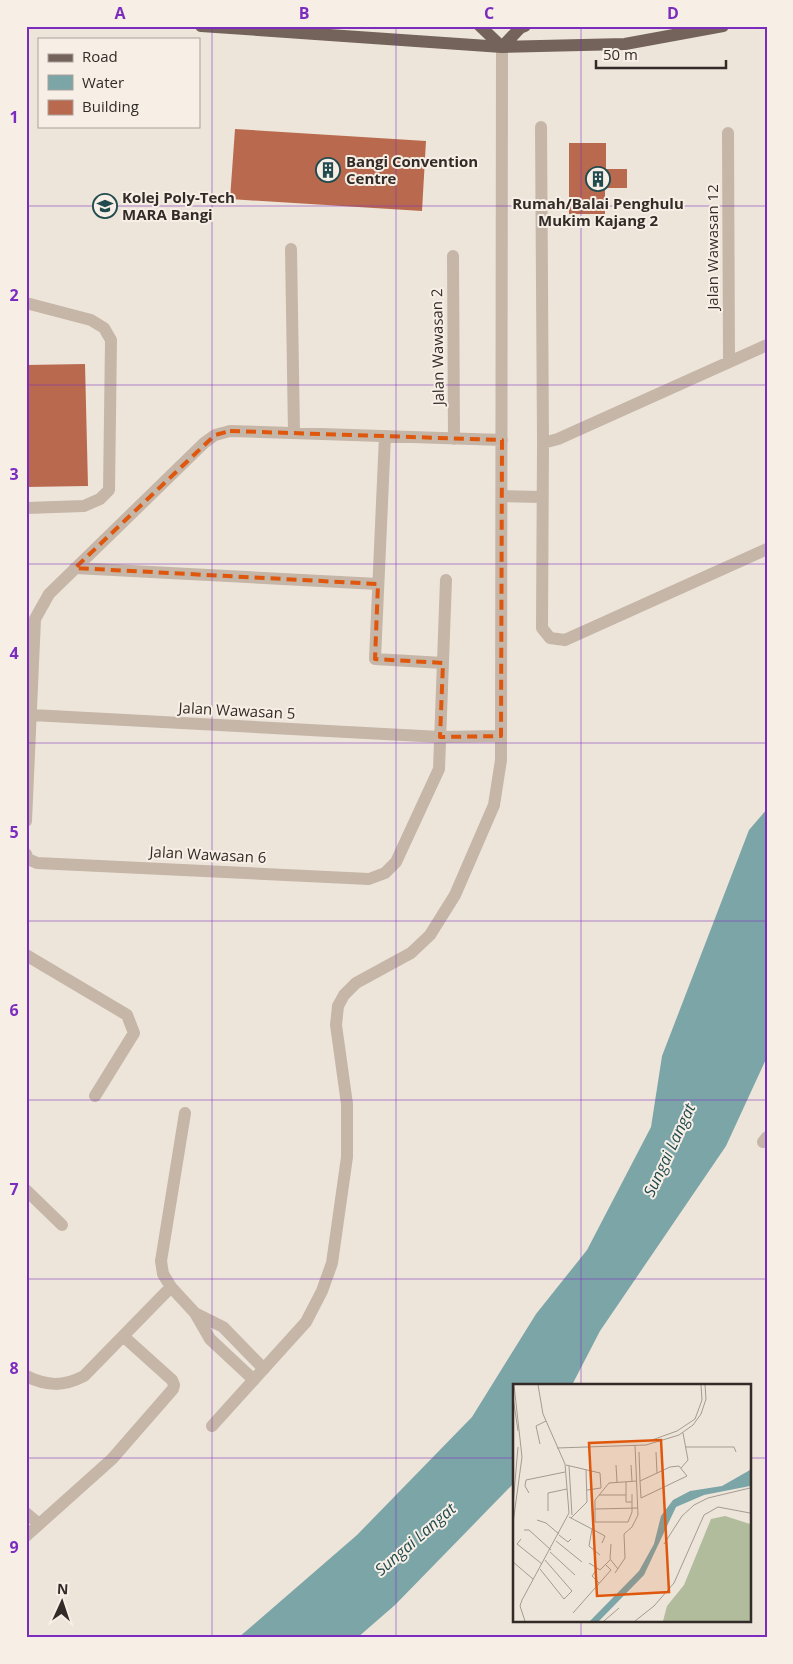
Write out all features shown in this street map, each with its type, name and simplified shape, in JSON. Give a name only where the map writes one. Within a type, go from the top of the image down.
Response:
[{"type":"main road","points":[[202,26],[502,47],[625,44],[723,26]]},
{"type":"main road","points":[[480,26],[502,47]]},
{"type":"main road","points":[[502,47],[524,26]]},
{"type":"street","points":[[212,1426],[306,1322],[322,1291],[332,1263],[347,1157],[346,1104],[336,1026],[338,1006],[344,995],[356,983],[411,953],[430,935],[455,895],[494,805],[501,760],[502,736],[502,47]]},
{"type":"street","points":[[541,126],[542,628],[550,638],[565,640],[767,549]]},
{"type":"street","name":"Jalan Wawasan 12","points":[[728,133],[729,362]]},
{"type":"street","points":[[291,249],[294,433]]},
{"type":"street","name":"Jalan Wawasan 2","points":[[453,256],[454,438]]},
{"type":"street","points":[[26,303],[91,320],[104,328],[111,340],[109,490],[100,499],[84,506],[26,508]]},
{"type":"street","points":[[543,444],[767,345]]},
{"type":"street","points":[[26,821],[35,619],[49,594],[215,435],[230,431],[502,440]]},
{"type":"street","points":[[385,436],[375,659],[443,663]]},
{"type":"street","points":[[502,496],[542,497]]},
{"type":"street","points":[[76,568],[378,584]]},
{"type":"street","points":[[440,737],[446,580]]},
{"type":"street","name":"Jalan Wawasan 5","points":[[32,715],[440,737],[502,736]]},
{"type":"street","name":"Jalan Wawasan 6","points":[[27,856],[37,863],[369,879],[385,873],[396,862],[439,769],[440,737]]},
{"type":"street","points":[[26,955],[127,1014],[134,1033],[95,1096]]},
{"type":"street","points":[[184,1113],[161,1260],[163,1274],[171,1287],[195,1313],[210,1339],[254,1380]]},
{"type":"street","points":[[26,1190],[62,1225]]},
{"type":"street","points":[[26,1376],[38,1381],[57,1384],[71,1383],[84,1376],[171,1287]]},
{"type":"street","points":[[195,1313],[223,1327],[264,1369]]},
{"type":"street","points":[[26,1536],[112,1459],[173,1389],[174,1384],[172,1380],[123,1336]]},
{"type":"street","points":[[26,1512],[39,1524]]},
{"type":"highlighted area","points":[[230,431],[502,440],[501,736],[440,737],[443,663],[375,659],[378,584],[75,568],[215,435]]},
{"type":"water","name":"Sungai Langat","points":[[767,809],[767,1057],[726,1146],[600,1331],[573,1384],[513,1384],[513,1484],[395,1605],[357,1638],[238,1638],[357,1535],[472,1417],[536,1314],[587,1250],[651,1127],[662,1056],[749,830]]},
{"type":"building","name":"Bangi Convention Centre","points":[[235,129],[426,141],[422,211],[230,199]]},
{"type":"building","name":"Rumah/Balai Penghulu Mukim Kajang 2","points":[[569,143],[606,143],[606,169],[627,169],[627,188],[605,188],[605,214],[569,214]]},
{"type":"building","points":[[85,364],[88,486],[26,487],[26,365]]},
{"type":"place","name":"Bangi Convention Centre","points":[[328,170]]},
{"type":"place","name":"Rumah/Balai Penghulu Mukim Kajang 2","points":[[598,179]]},
{"type":"place","name":"Kolej Poly-Tech MARA Bangi","points":[[105,206]]}]
